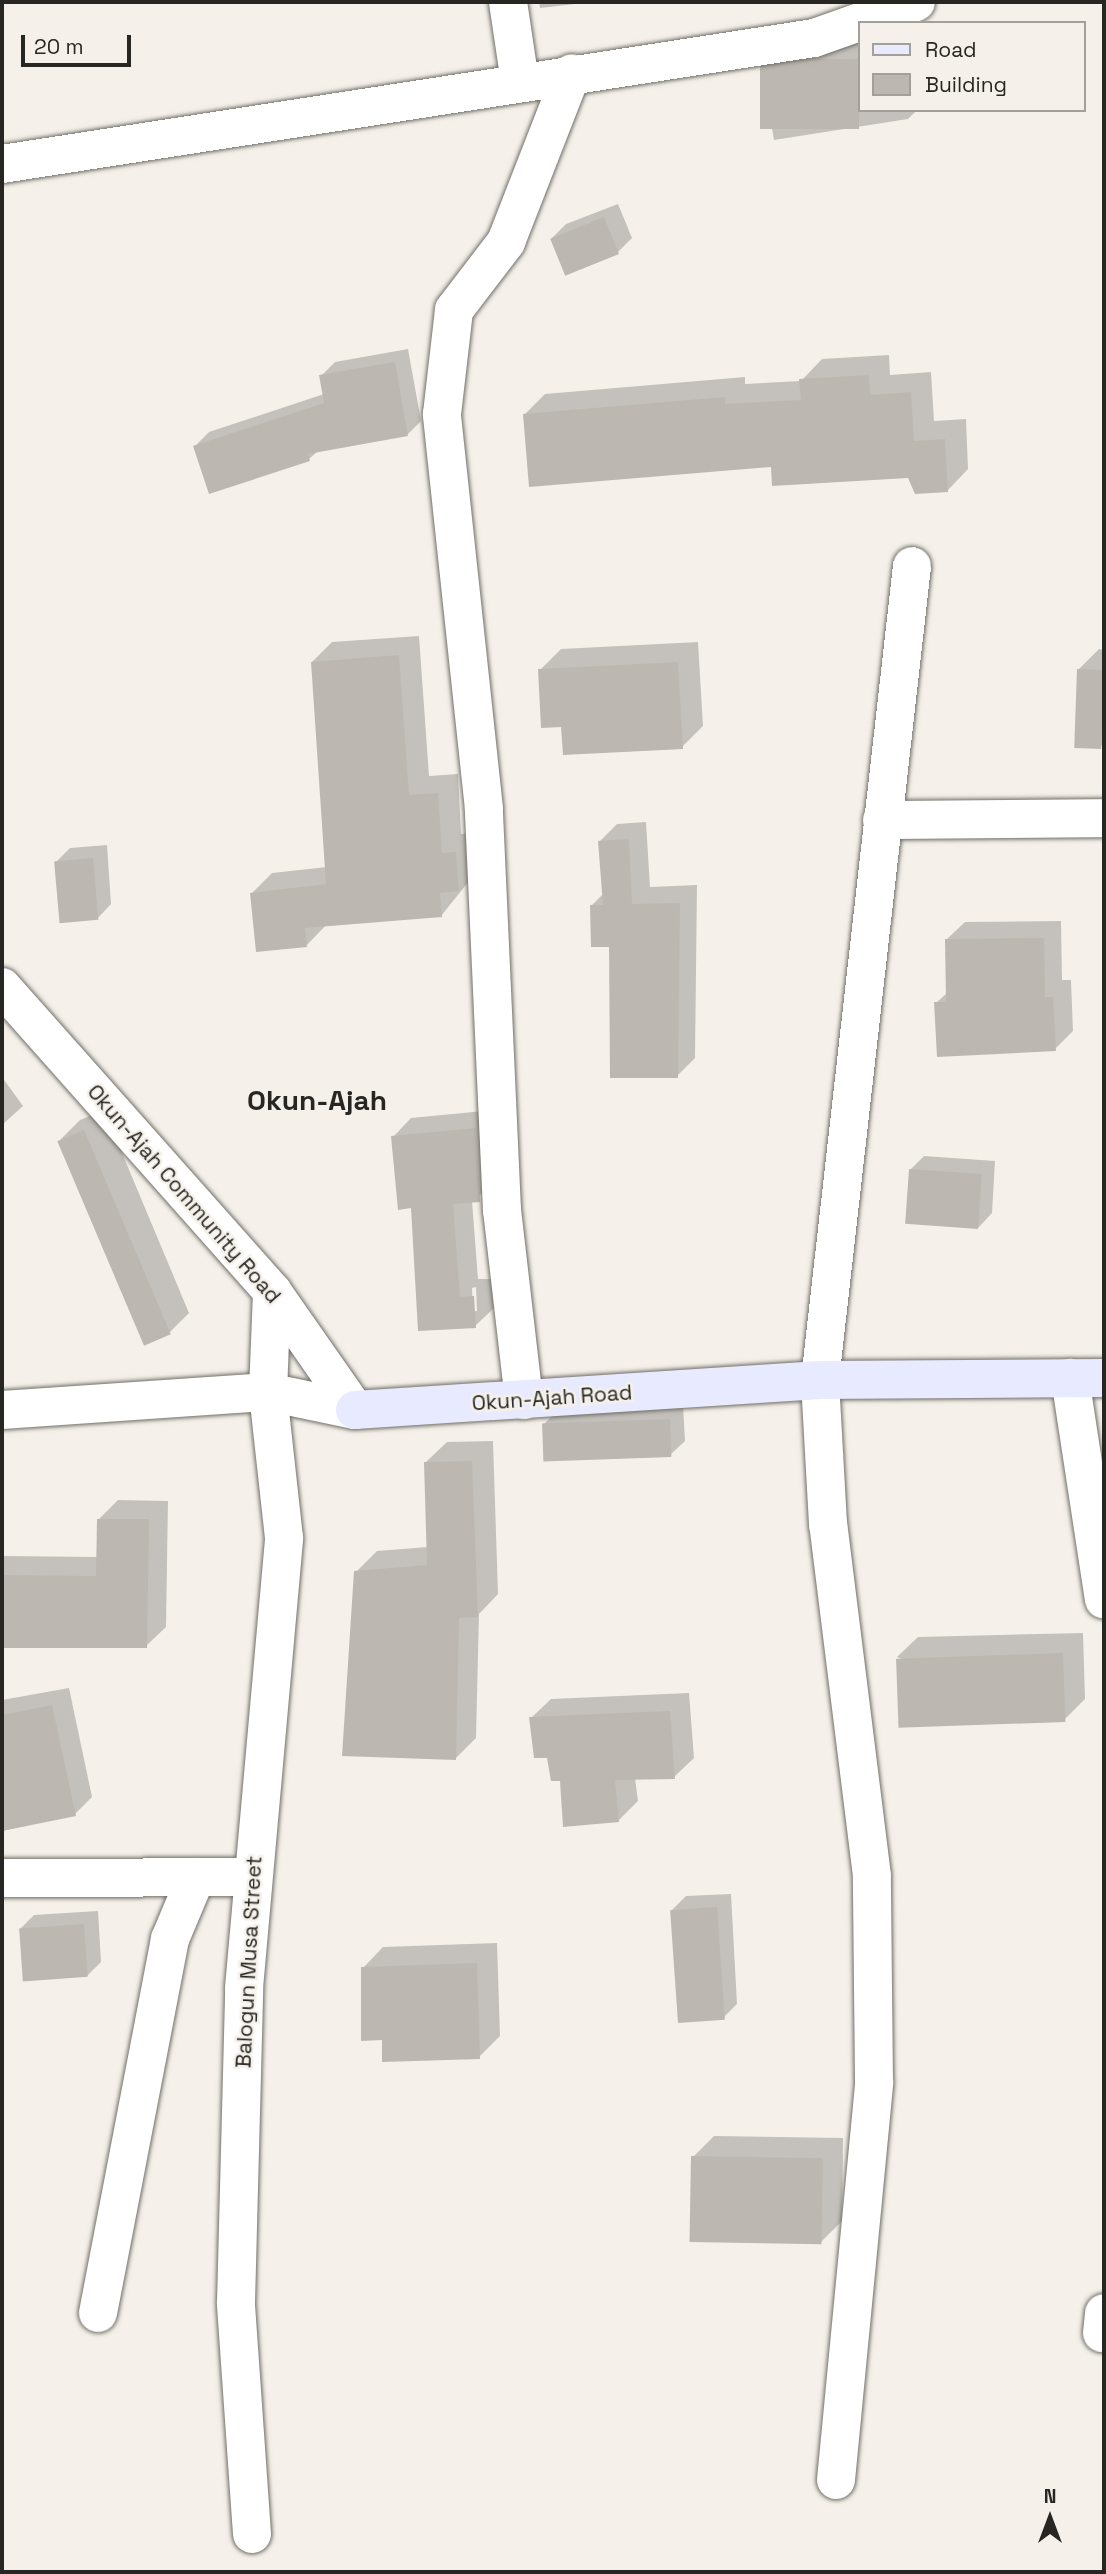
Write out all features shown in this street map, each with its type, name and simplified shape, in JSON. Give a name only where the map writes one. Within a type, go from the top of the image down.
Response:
[{"type":"main road","name":"Okun-Ajah Road","points":[[355,1410],[820,1380],[1087,1378]]},
{"type":"street","points":[[508,2],[520,82]]},
{"type":"street","points":[[862,21],[916,2]]},
{"type":"street","points":[[2,164],[572,73],[814,38],[858,22]]},
{"type":"street","points":[[524,1400],[502,1210],[484,809],[442,414],[454,310],[506,242],[572,73]]},
{"type":"street","points":[[836,2480],[874,2082],[872,1876],[828,1524],[820,1380],[912,566]]},
{"type":"street","points":[[882,820],[1104,818]]},
{"type":"street","name":"Okun-Ajah Community Road","points":[[2,988],[272,1291],[355,1410]]},
{"type":"street","name":"Balogun Musa Street","points":[[252,2534],[236,2303],[253,1877],[284,1538],[268,1392],[272,1291]]},
{"type":"street","points":[[1087,1378],[1104,1599]]},
{"type":"street","name":"Okun-Ajah Road","points":[[2,1410],[268,1392],[355,1410]]},
{"type":"street","points":[[98,2313],[170,1939],[196,1877]]},
{"type":"street","points":[[2,1878],[253,1877]]},
{"type":"building","points":[[760,59],[858,59],[859,129],[760,129]]},
{"type":"building","points":[[604,217],[619,254],[565,276],[550,239]]},
{"type":"building","points":[[395,362],[408,436],[308,454],[310,461],[209,494],[193,446],[324,403],[319,375]]},
{"type":"building","points":[[869,375],[870,395],[911,392],[914,441],[945,439],[948,492],[915,494],[908,478],[772,486],[771,467],[529,487],[523,414],[725,397],[725,404],[801,400],[799,379]]},
{"type":"building","points":[[399,655],[409,795],[438,793],[442,853],[456,852],[459,891],[440,893],[442,917],[305,928],[307,947],[256,952],[250,893],[326,884],[311,662]]},
{"type":"building","points":[[678,662],[683,749],[563,755],[561,727],[541,728],[538,669]]},
{"type":"building","points":[[1077,669],[1104,670],[1101,749],[1074,748]]},
{"type":"building","points":[[629,839],[632,904],[680,903],[678,1078],[610,1078],[609,947],[591,947],[590,905],[603,905],[598,841]]},
{"type":"building","points":[[93,858],[98,920],[60,923],[54,861]]},
{"type":"building","points":[[1044,938],[1045,997],[1053,997],[1056,1051],[937,1057],[934,1002],[946,1002],[945,939]]},
{"type":"building","points":[[476,1128],[480,1202],[453,1204],[460,1297],[474,1296],[476,1328],[418,1331],[411,1208],[398,1210],[391,1136]]},
{"type":"building","points":[[84,1130],[171,1334],[144,1346],[57,1141]]},
{"type":"building","points":[[909,1169],[982,1174],[978,1229],[905,1224]]},
{"type":"building","points":[[670,1419],[671,1457],[543,1461],[542,1423]]},
{"type":"building","points":[[472,1461],[478,1617],[459,1618],[456,1760],[342,1756],[354,1571],[427,1565],[424,1462]]},
{"type":"building","points":[[97,1519],[149,1519],[147,1648],[2,1648],[2,1575],[96,1576]]},
{"type":"building","points":[[1063,1653],[1065,1722],[899,1728],[896,1659]]},
{"type":"building","points":[[52,1705],[76,1816],[2,1831],[2,1715]]},
{"type":"building","points":[[670,1711],[675,1779],[615,1780],[619,1822],[563,1827],[560,1781],[551,1781],[547,1758],[534,1758],[529,1717]]},
{"type":"building","points":[[717,1907],[725,2020],[678,2023],[670,1910]]},
{"type":"building","points":[[84,1924],[88,1977],[23,1981],[19,1929]]},
{"type":"building","points":[[477,1963],[480,2059],[382,2062],[382,2040],[361,2041],[361,1967]]},
{"type":"building","points":[[691,2156],[823,2158],[821,2244],[689,2242]]},
{"type":"district","name":"Okun-Ajah","points":[[317,1100]]}]
